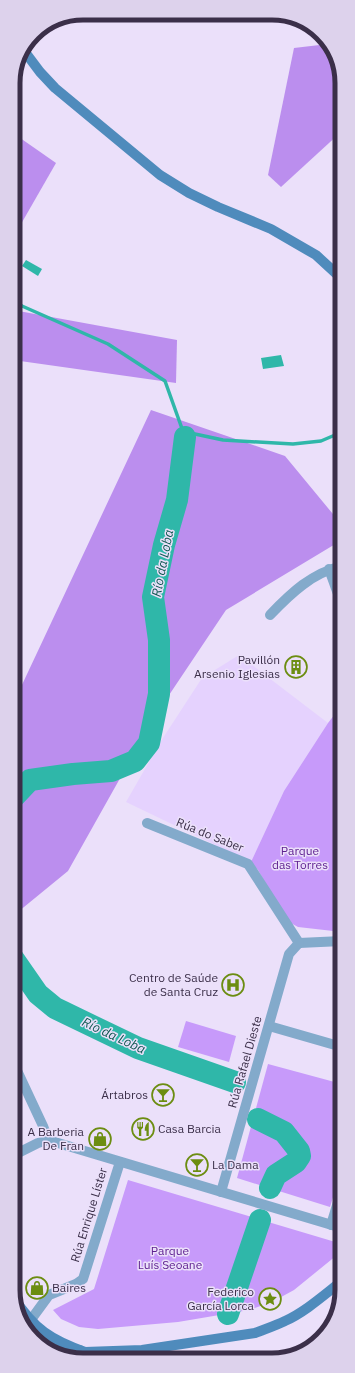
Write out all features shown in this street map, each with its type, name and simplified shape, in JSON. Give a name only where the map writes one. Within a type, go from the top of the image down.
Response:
[{"type":"street","points":[[27,55],[55,88],[160,174],[189,193],[271,229],[316,255],[335,272]]},
{"type":"street","points":[[270,615],[293,591],[314,577],[335,568]]},
{"type":"street","points":[[329,569],[335,586]]},
{"type":"street","name":"Rúa do Saber","points":[[147,823],[248,864],[298,943]]},
{"type":"street","points":[[298,943],[335,941]]},
{"type":"street","name":"Rúa Rafael Dieste","points":[[221,1192],[289,954],[298,943]]},
{"type":"street","points":[[269,1026],[335,1045]]},
{"type":"street","points":[[20,1077],[48,1140]]},
{"type":"street","points":[[20,1152],[48,1140],[335,1226]]},
{"type":"street","name":"Rúa Enrique Líster","points":[[30,1321],[49,1296],[76,1284],[83,1279],[120,1162]]},
{"type":"street","points":[[331,1225],[335,1212]]},
{"type":"street","points":[[82,1353],[142,1350],[255,1333],[286,1321],[335,1286]]},
{"type":"street","points":[[24,1313],[49,1342],[74,1352]]},
{"type":"shaded area","points":[[322,45],[329,55],[333,67],[335,83],[335,138],[281,187],[268,175],[294,48]]},
{"type":"shaded area","points":[[20,138],[56,163],[20,226]]},
{"type":"shaded area","points":[[26,260],[42,269],[38,276],[22,266]]},
{"type":"shaded area","points":[[20,311],[177,340],[176,383],[20,361]]},
{"type":"shaded area","points":[[281,355],[284,366],[263,369],[261,358]]},
{"type":"shaded area","points":[[151,410],[285,456],[335,517],[335,544],[226,610],[155,716],[68,871],[20,910],[20,689]]},
{"type":"shaded area","points":[[239,655],[328,723],[284,791],[251,862],[126,802],[161,741],[202,678]]},
{"type":"green space","name":"Parque das Torres","points":[[335,714],[335,931],[298,927],[287,921],[258,870],[251,862],[284,791]]},
{"type":"green space","points":[[186,1021],[236,1036],[229,1062],[178,1047]]},
{"type":"green space","points":[[268,1064],[335,1082],[335,1191],[330,1207],[237,1178]]},
{"type":"green space","name":"Parque Luís Seoane","points":[[128,1180],[335,1242],[335,1257],[294,1290],[272,1302],[249,1310],[178,1322],[98,1329],[79,1327],[61,1319],[53,1310],[94,1289]]},
{"type":"waterway","points":[[20,305],[108,344],[165,381],[185,437],[195,434],[223,440],[293,444],[321,441],[335,435]]},
{"type":"waterway","name":"Río da Loba","points":[[20,791],[30,780],[73,774],[111,771],[135,761],[149,743],[159,694],[159,640],[153,597],[164,545],[177,500],[185,437]]},
{"type":"waterway","name":"Río da Loba","points":[[20,968],[38,994],[55,1008],[138,1048],[235,1082]]},
{"type":"waterway","name":"Río da Loba","points":[[258,1119],[284,1132],[299,1151],[300,1156],[296,1162],[276,1175],[270,1188]]},
{"type":"waterway","name":"Río da Loba","points":[[228,1314],[260,1220]]},
{"type":"place","name":"Pavillón Arsenio Iglesias","points":[[296,667]]},
{"type":"place","name":"Centro de Saúde de Santa Cruz","points":[[233,985]]},
{"type":"place","name":"Ártabros","points":[[163,1095]]},
{"type":"place","name":"Casa Barcia","points":[[143,1129]]},
{"type":"place","name":"A Barberia De Fran","points":[[100,1139]]},
{"type":"place","name":"La Dama","points":[[197,1165]]},
{"type":"place","name":"Baires","points":[[37,1288]]},
{"type":"place","name":"Federico García Lorca","points":[[270,1299]]}]
